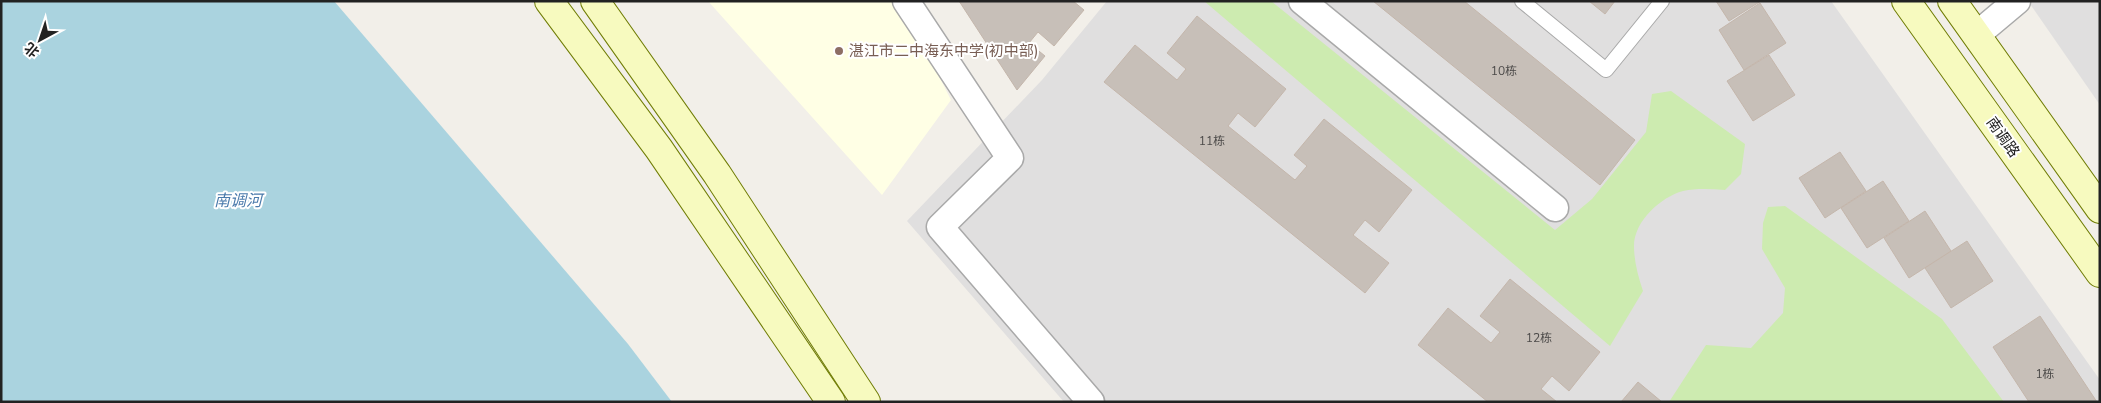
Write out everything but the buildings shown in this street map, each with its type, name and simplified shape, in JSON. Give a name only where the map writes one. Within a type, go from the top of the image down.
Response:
[{"type":"street","points":[[549,1],[659,149],[831,402]]},
{"type":"street","points":[[595,1],[717,174],[866,402]]},
{"type":"street","points":[[906,1],[1010,158],[940,227],[1091,402]]},
{"type":"street","points":[[1302,1],[1555,208]]},
{"type":"street","name":"南调路","points":[[1906,1],[2100,273]]},
{"type":"street","points":[[1952,1],[2100,209]]},
{"type":"street","points":[[1980,41],[1980,32],[2017,1]]},
{"type":"lane","points":[[1522,1],[1606,70],[1662,1]]},
{"type":"shaded area","name":"湛江市二中海东中学(初中部)","points":[[708,1],[901,1],[951,100],[882,195]]},
{"type":"shaded area","points":[[1107,1],[1831,1],[2100,380],[2100,402],[1064,402],[907,221],[1042,80]]},
{"type":"shaded area","points":[[2028,1],[2100,1],[2100,105]]},
{"type":"green space","points":[[1204,1],[1271,1],[1555,230],[1592,199],[1646,132],[1652,94],[1671,91],[1745,144],[1741,174],[1725,190],[1694,189],[1683,191],[1666,199],[1650,211],[1639,228],[1634,246],[1643,291],[1610,346]]},
{"type":"green space","points":[[1785,206],[1942,319],[2004,402],[1669,402],[1706,345],[1751,348],[1783,313],[1785,288],[1762,249],[1763,223],[1768,207]]},
{"type":"water","name":"南调河","points":[[1,1],[334,1],[628,344],[672,402],[1,402]]},
{"type":"place","name":"湛江市二中海东中学(初中部)","points":[[839,51]]}]
